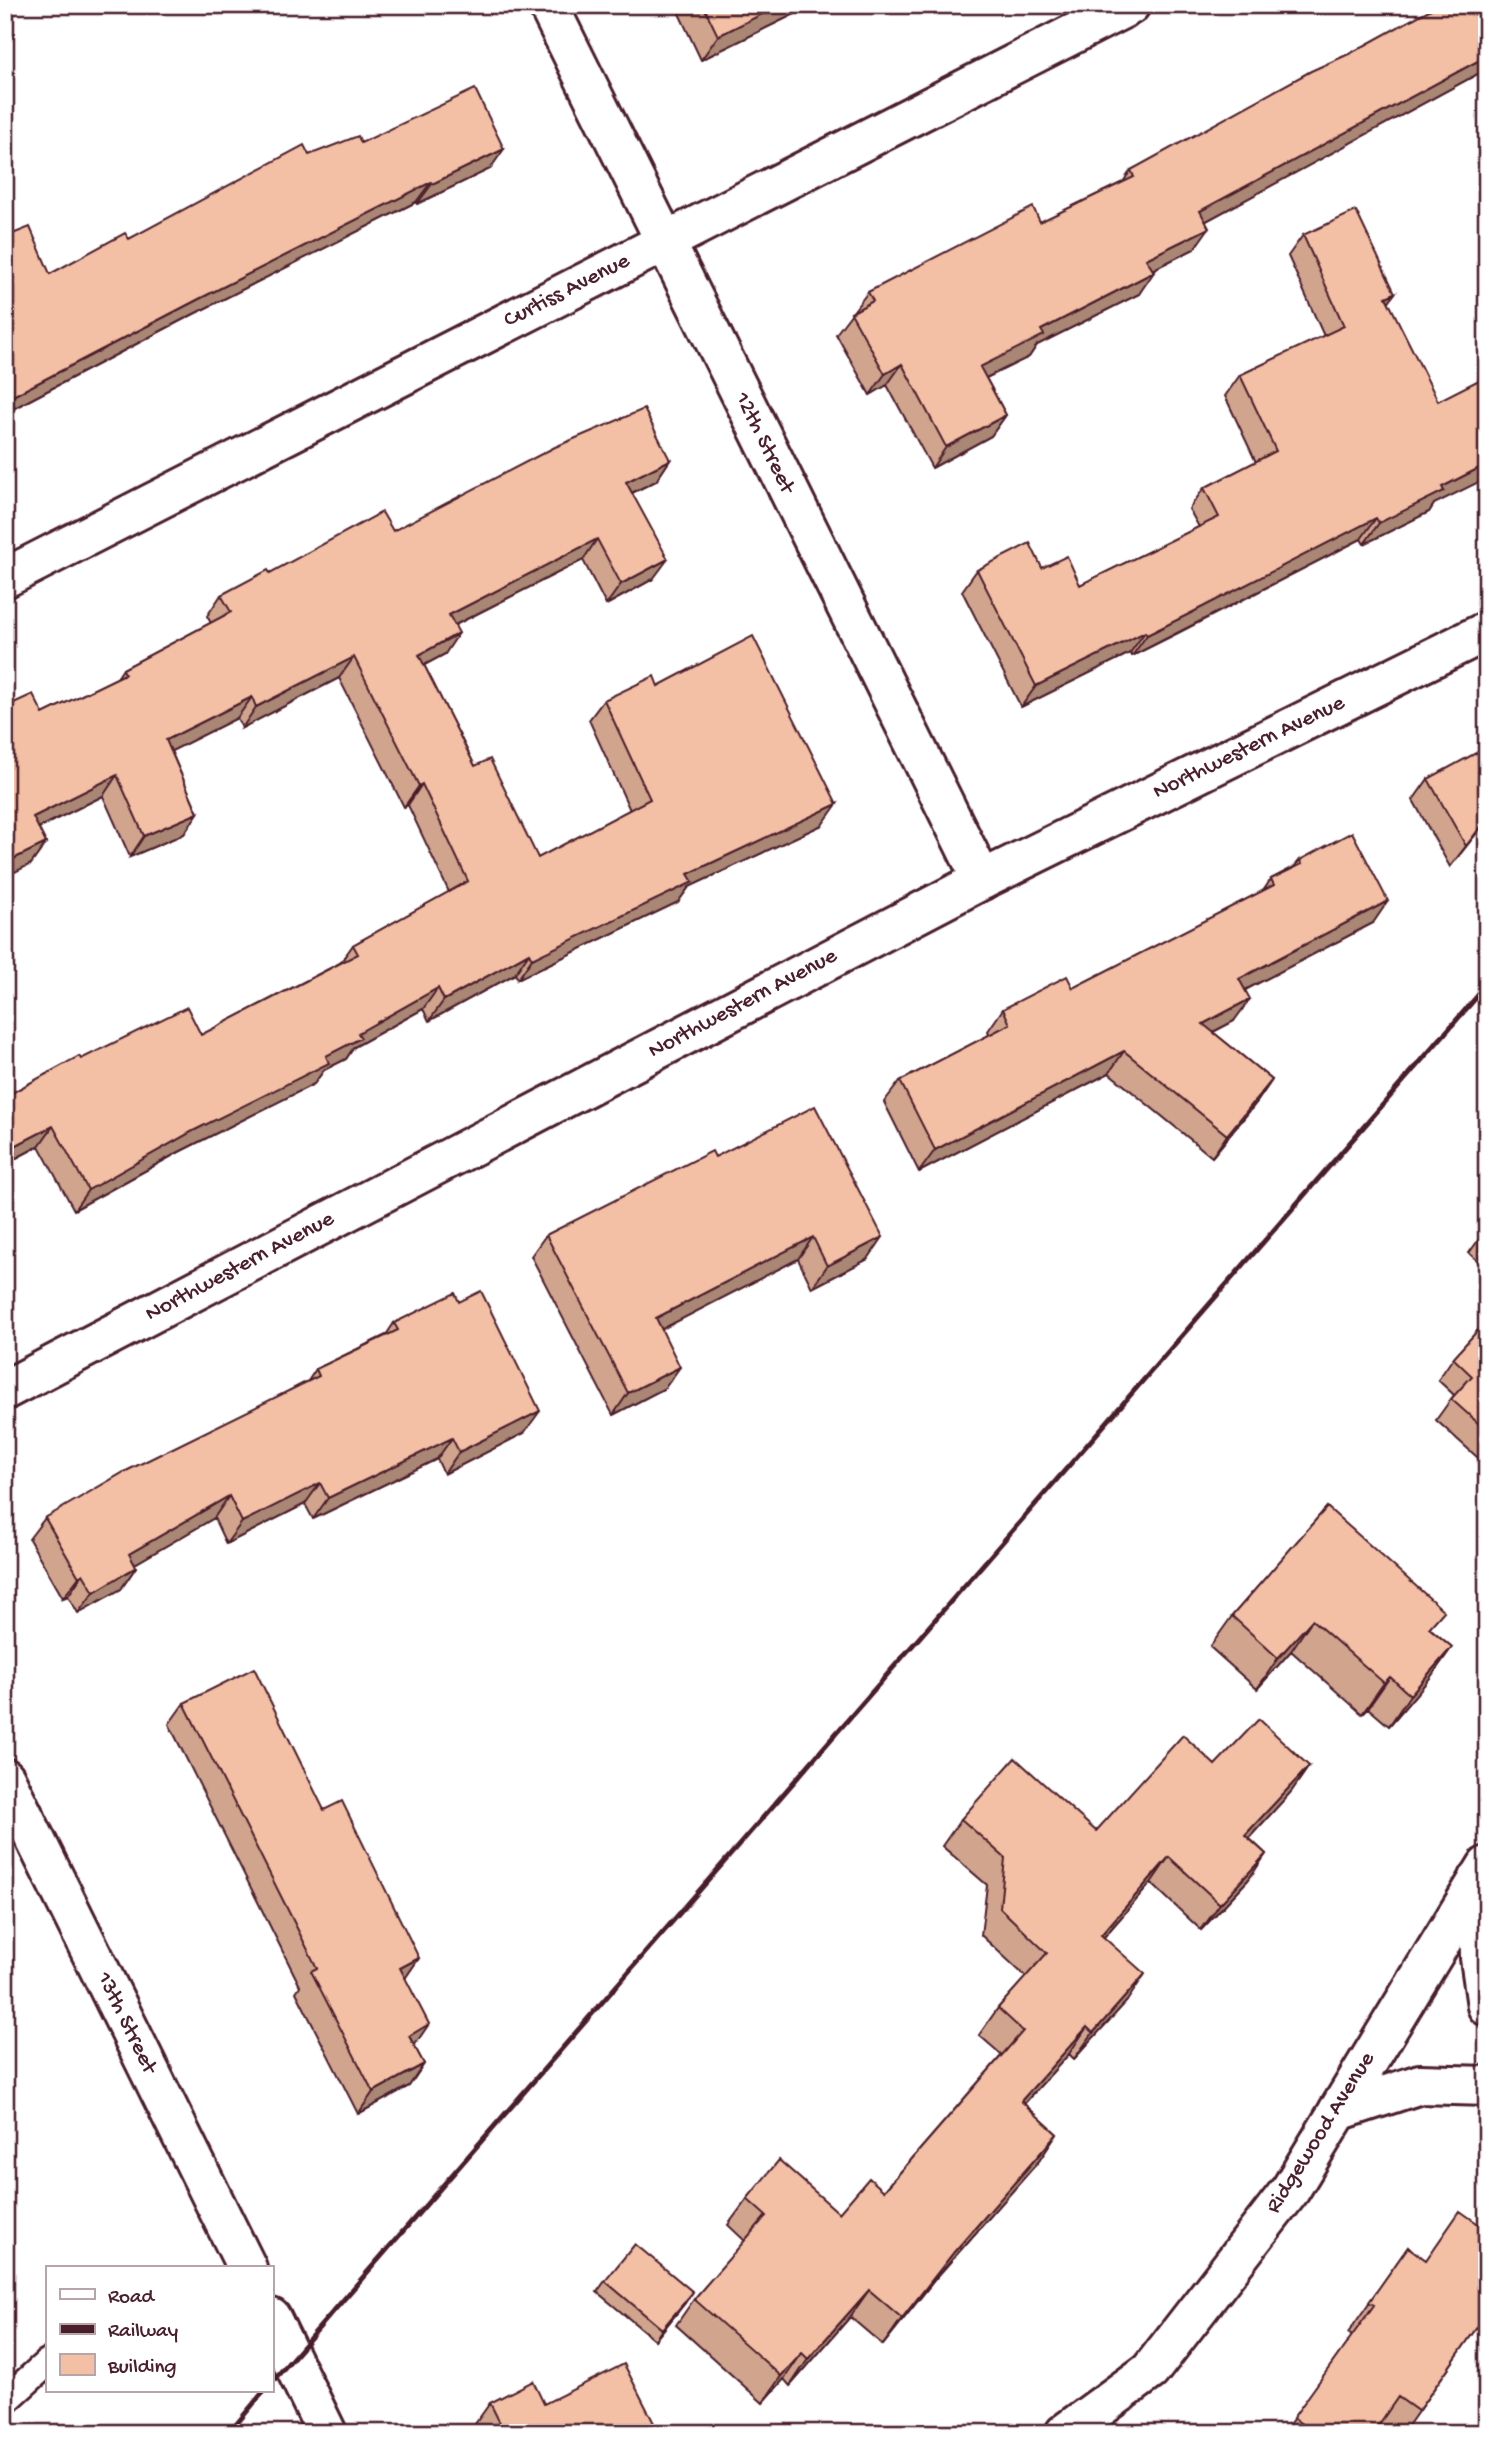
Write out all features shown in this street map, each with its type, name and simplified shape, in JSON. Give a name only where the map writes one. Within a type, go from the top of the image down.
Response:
[{"type":"street","name":"12th Street","points":[[548,5],[982,880]]},
{"type":"street","name":"Curtiss Avenue","points":[[5,578],[1130,5]]},
{"type":"street","name":"Northwestern Avenue","points":[[5,1390],[982,880],[1487,631]]},
{"type":"street","name":"13th Street","points":[[5,1778],[241,2266]]},
{"type":"street","points":[[1483,1872],[1480,1958],[1487,2006]]},
{"type":"street","name":"Ridgewood Avenue","points":[[1065,2433],[1150,2371],[1291,2189],[1483,1872]]},
{"type":"street","points":[[1338,2111],[1420,2084],[1487,2086]]},
{"type":"street","points":[[273,2322],[327,2433]]},
{"type":"lane","points":[[5,2401],[46,2364]]},
{"type":"building","points":[[703,5],[780,5],[718,36]]},
{"type":"building","points":[[1438,5],[1487,5],[1487,56],[1200,211],[1209,228],[1146,259],[1154,272],[1041,330],[1044,335],[980,367],[1006,415],[946,447],[902,364],[885,374],[851,313],[873,301],[868,292],[1033,207],[1040,222],[1134,177],[1131,170]]},
{"type":"building","points":[[475,89],[504,149],[432,184],[431,182],[5,400],[5,237],[30,227],[50,274],[125,233],[129,239],[304,145],[309,155],[358,136],[361,143]]},
{"type":"building","points":[[1356,211],[1395,293],[1386,297],[1438,401],[1487,376],[1487,464],[1442,487],[1444,491],[1379,523],[1376,518],[1147,635],[1145,632],[1036,686],[977,570],[1030,543],[1042,568],[1067,556],[1080,585],[1219,517],[1204,488],[1276,451],[1240,375],[1344,326],[1303,235]]},
{"type":"building","points":[[644,409],[670,460],[626,482],[668,559],[621,584],[597,539],[449,615],[459,633],[419,655],[475,766],[490,759],[538,858],[650,799],[604,700],[654,676],[658,686],[753,636],[837,804],[688,874],[693,882],[532,959],[529,953],[444,1000],[438,988],[358,1033],[361,1038],[326,1056],[329,1063],[193,1131],[88,1190],[53,1126],[5,1151],[5,1089],[8,1095],[79,1056],[81,1059],[187,1007],[201,1035],[358,954],[353,945],[468,881],[422,784],[419,786],[354,657],[256,707],[252,697],[166,740],[198,813],[144,836],[117,775],[33,817],[46,843],[5,863],[5,707],[33,694],[43,714],[125,674],[123,669],[231,612],[221,595],[268,570],[270,573],[382,512],[393,531],[555,447]]},
{"type":"building","points":[[1487,747],[1487,818],[1466,846],[1428,779]]},
{"type":"building","points":[[1352,832],[1388,901],[1239,979],[1250,999],[1203,1024],[1272,1080],[1227,1135],[1124,1051],[935,1150],[900,1081],[1010,1024],[1003,1009],[1067,976],[1073,988],[1274,885],[1271,879],[1302,864],[1300,860]]},
{"type":"building","points":[[815,1106],[883,1237],[827,1266],[813,1237],[656,1318],[680,1367],[628,1393],[546,1235],[712,1151],[715,1157]]},
{"type":"building","points":[[481,1291],[540,1411],[459,1452],[452,1438],[328,1498],[320,1483],[242,1522],[229,1496],[129,1554],[136,1567],[94,1592],[83,1574],[79,1577],[45,1518],[124,1472],[319,1376],[316,1369],[398,1330],[394,1323],[455,1293],[459,1302]]},
{"type":"building","points":[[1487,1320],[1487,1431],[1451,1399],[1472,1376],[1453,1358]]},
{"type":"building","points":[[1327,1507],[1444,1611],[1429,1628],[1452,1647],[1410,1695],[1390,1677],[1384,1683],[1312,1620],[1278,1658],[1232,1616]]},
{"type":"building","points":[[254,1668],[324,1810],[342,1801],[419,1958],[400,1968],[429,2024],[409,2036],[424,2064],[373,2092],[311,1971],[317,1968],[184,1703]]},
{"type":"building","points":[[1259,1719],[1309,1766],[1245,1835],[1266,1854],[1220,1904],[1169,1857],[1101,1935],[1145,1974],[1093,2033],[1087,2027],[1021,2101],[1057,2134],[954,2252],[902,2318],[869,2290],[808,2359],[802,2353],[781,2376],[694,2299],[766,2216],[747,2199],[779,2160],[839,2213],[869,2178],[884,2191],[1023,2031],[998,2008],[1047,1953],[1000,1908],[1005,1858],[961,1819],[1015,1758],[1096,1831],[1183,1735],[1215,1765]]},
{"type":"building","points":[[1460,2211],[1487,2230],[1487,2313],[1418,2411],[1398,2397],[1373,2433],[1315,2433],[1293,2418],[1374,2305],[1369,2302],[1408,2247],[1426,2260]]},
{"type":"building","points":[[635,2244],[693,2292],[662,2329],[605,2281]]},
{"type":"building","points":[[624,2364],[659,2433],[502,2433],[499,2428],[502,2427],[490,2403],[533,2381],[544,2404]]},
{"type":"railway","points":[[273,2381],[1487,985]]},
{"type":"railway","points":[[229,2433],[263,2392]]}]
